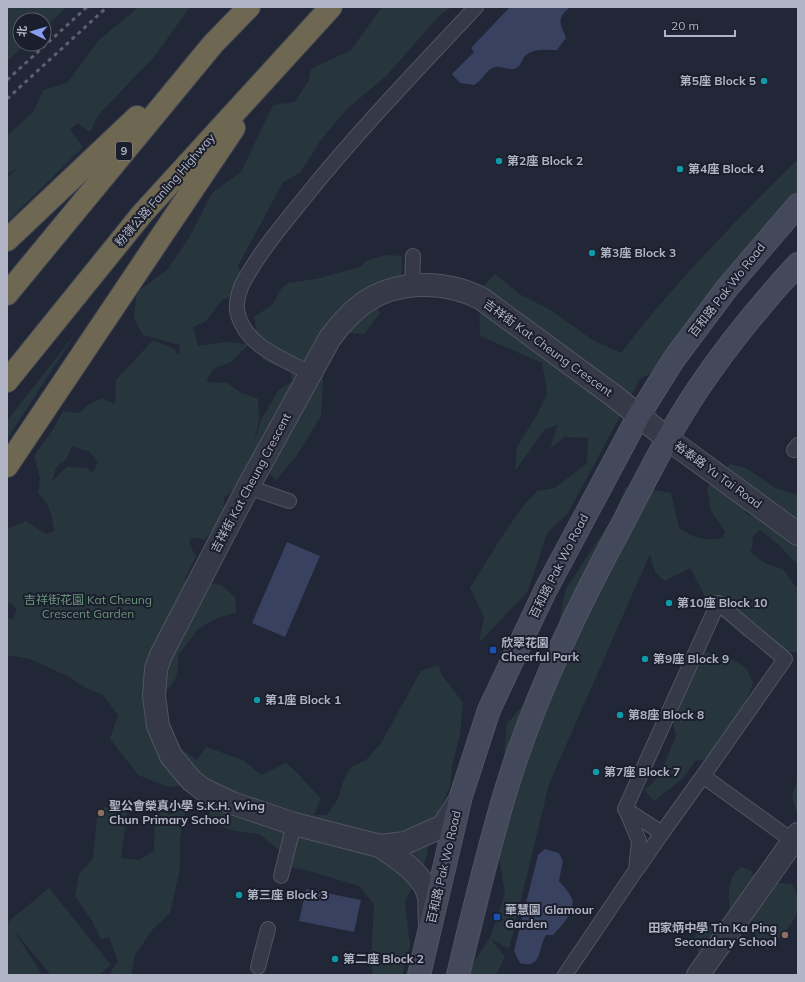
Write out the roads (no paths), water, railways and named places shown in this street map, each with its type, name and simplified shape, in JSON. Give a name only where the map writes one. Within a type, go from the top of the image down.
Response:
[{"type":"highway","name":"9","points":[[7,294],[213,44],[249,7]]},
{"type":"highway","name":"粉嶺公路 Fanling Highway","points":[[7,380],[142,214],[331,7]]},
{"type":"highway","points":[[7,240],[213,44]]},
{"type":"highway","points":[[7,466],[270,73]]},
{"type":"main road","name":"百和路 Pak Wo Road","points":[[419,975],[461,796],[489,710],[500,683],[545,591],[639,415],[674,359],[700,323],[766,241],[798,205]]},
{"type":"main road","points":[[458,975],[503,799],[544,686],[594,576],[668,439],[697,390],[729,344],[761,304],[798,264]]},
{"type":"street","name":"吉祥街 Kat Cheung Crescent","points":[[461,796],[453,813],[443,826],[405,843],[380,846],[294,824],[232,803],[204,790],[192,781],[181,769],[169,752],[158,726],[155,709],[154,683],[161,655],[248,487],[330,338],[351,313],[363,303],[378,295],[412,286],[446,286],[470,293],[482,299],[639,415]]},
{"type":"street","name":"裕泰路 Yu Tai Road","points":[[639,415],[668,439],[798,534]]},
{"type":"street","points":[[698,975],[796,838]]},
{"type":"street","name":"吉祥街 Kat Cheung Crescent","points":[[380,846],[414,872],[423,883],[428,896],[430,924]]},
{"type":"lane","points":[[310,373],[260,346],[249,334],[241,322],[237,310],[238,294],[244,279],[276,233],[344,149],[476,7]]},
{"type":"lane","points":[[412,286],[413,256]]},
{"type":"lane","points":[[248,487],[289,502]]},
{"type":"lane","points":[[565,975],[636,870],[786,659],[718,603],[625,810],[639,840],[636,870]]},
{"type":"lane","points":[[703,776],[796,838]]},
{"type":"lane","points":[[625,810],[662,833]]},
{"type":"lane","points":[[281,876],[294,824]]},
{"type":"lane","points":[[258,967],[268,929]]},
{"type":"water","points":[[510,7],[570,7],[560,21],[566,38],[557,50],[541,50],[529,53],[524,57],[517,68],[512,69],[495,67],[489,70],[480,81],[474,85],[460,83],[452,74],[474,52],[471,48]]},
{"type":"water","points":[[287,542],[320,556],[285,637],[252,623]]},
{"type":"water","points":[[545,849],[559,853],[563,861],[559,881],[570,894],[573,904],[572,909],[567,919],[553,935],[546,935],[536,961],[527,964],[520,963],[514,951],[538,855]]},
{"type":"water","points":[[306,889],[361,900],[354,932],[299,921]]},
{"type":"railway","points":[[7,80],[87,7]]},
{"type":"railway","points":[[7,99],[107,7]]},
{"type":"place","name":"第5座 Block 5","points":[[764,81]]},
{"type":"place","name":"第2座 Block 2","points":[[499,161]]},
{"type":"place","name":"第4座 Block 4","points":[[680,169]]},
{"type":"place","name":"第3座 Block 3","points":[[592,253]]},
{"type":"place","name":"第10座 Block 10","points":[[669,603]]},
{"type":"place","name":"欣翠花園 Cheerful Park","points":[[493,650]]},
{"type":"place","name":"第9座 Block 9","points":[[645,659]]},
{"type":"place","name":"第1座 Block 1","points":[[257,700]]},
{"type":"place","name":"第8座 Block 8","points":[[620,715]]},
{"type":"place","name":"第7座 Block 7","points":[[596,772]]},
{"type":"place","name":"聖公會榮真小學 S.K.H. Wing Chun Primary School","points":[[101,813]]},
{"type":"place","name":"第三座 Block 3","points":[[239,895]]},
{"type":"place","name":"華慧園 Glamour Garden","points":[[497,917]]},
{"type":"place","name":"田家炳中學 Tin Ka Ping Secondary School","points":[[785,935]]},
{"type":"place","name":"第二座 Block 2","points":[[335,959]]},
{"type":"park label","name":"吉祥街花園 Kat Cheung Crescent Garden","points":[[88,607]]}]
